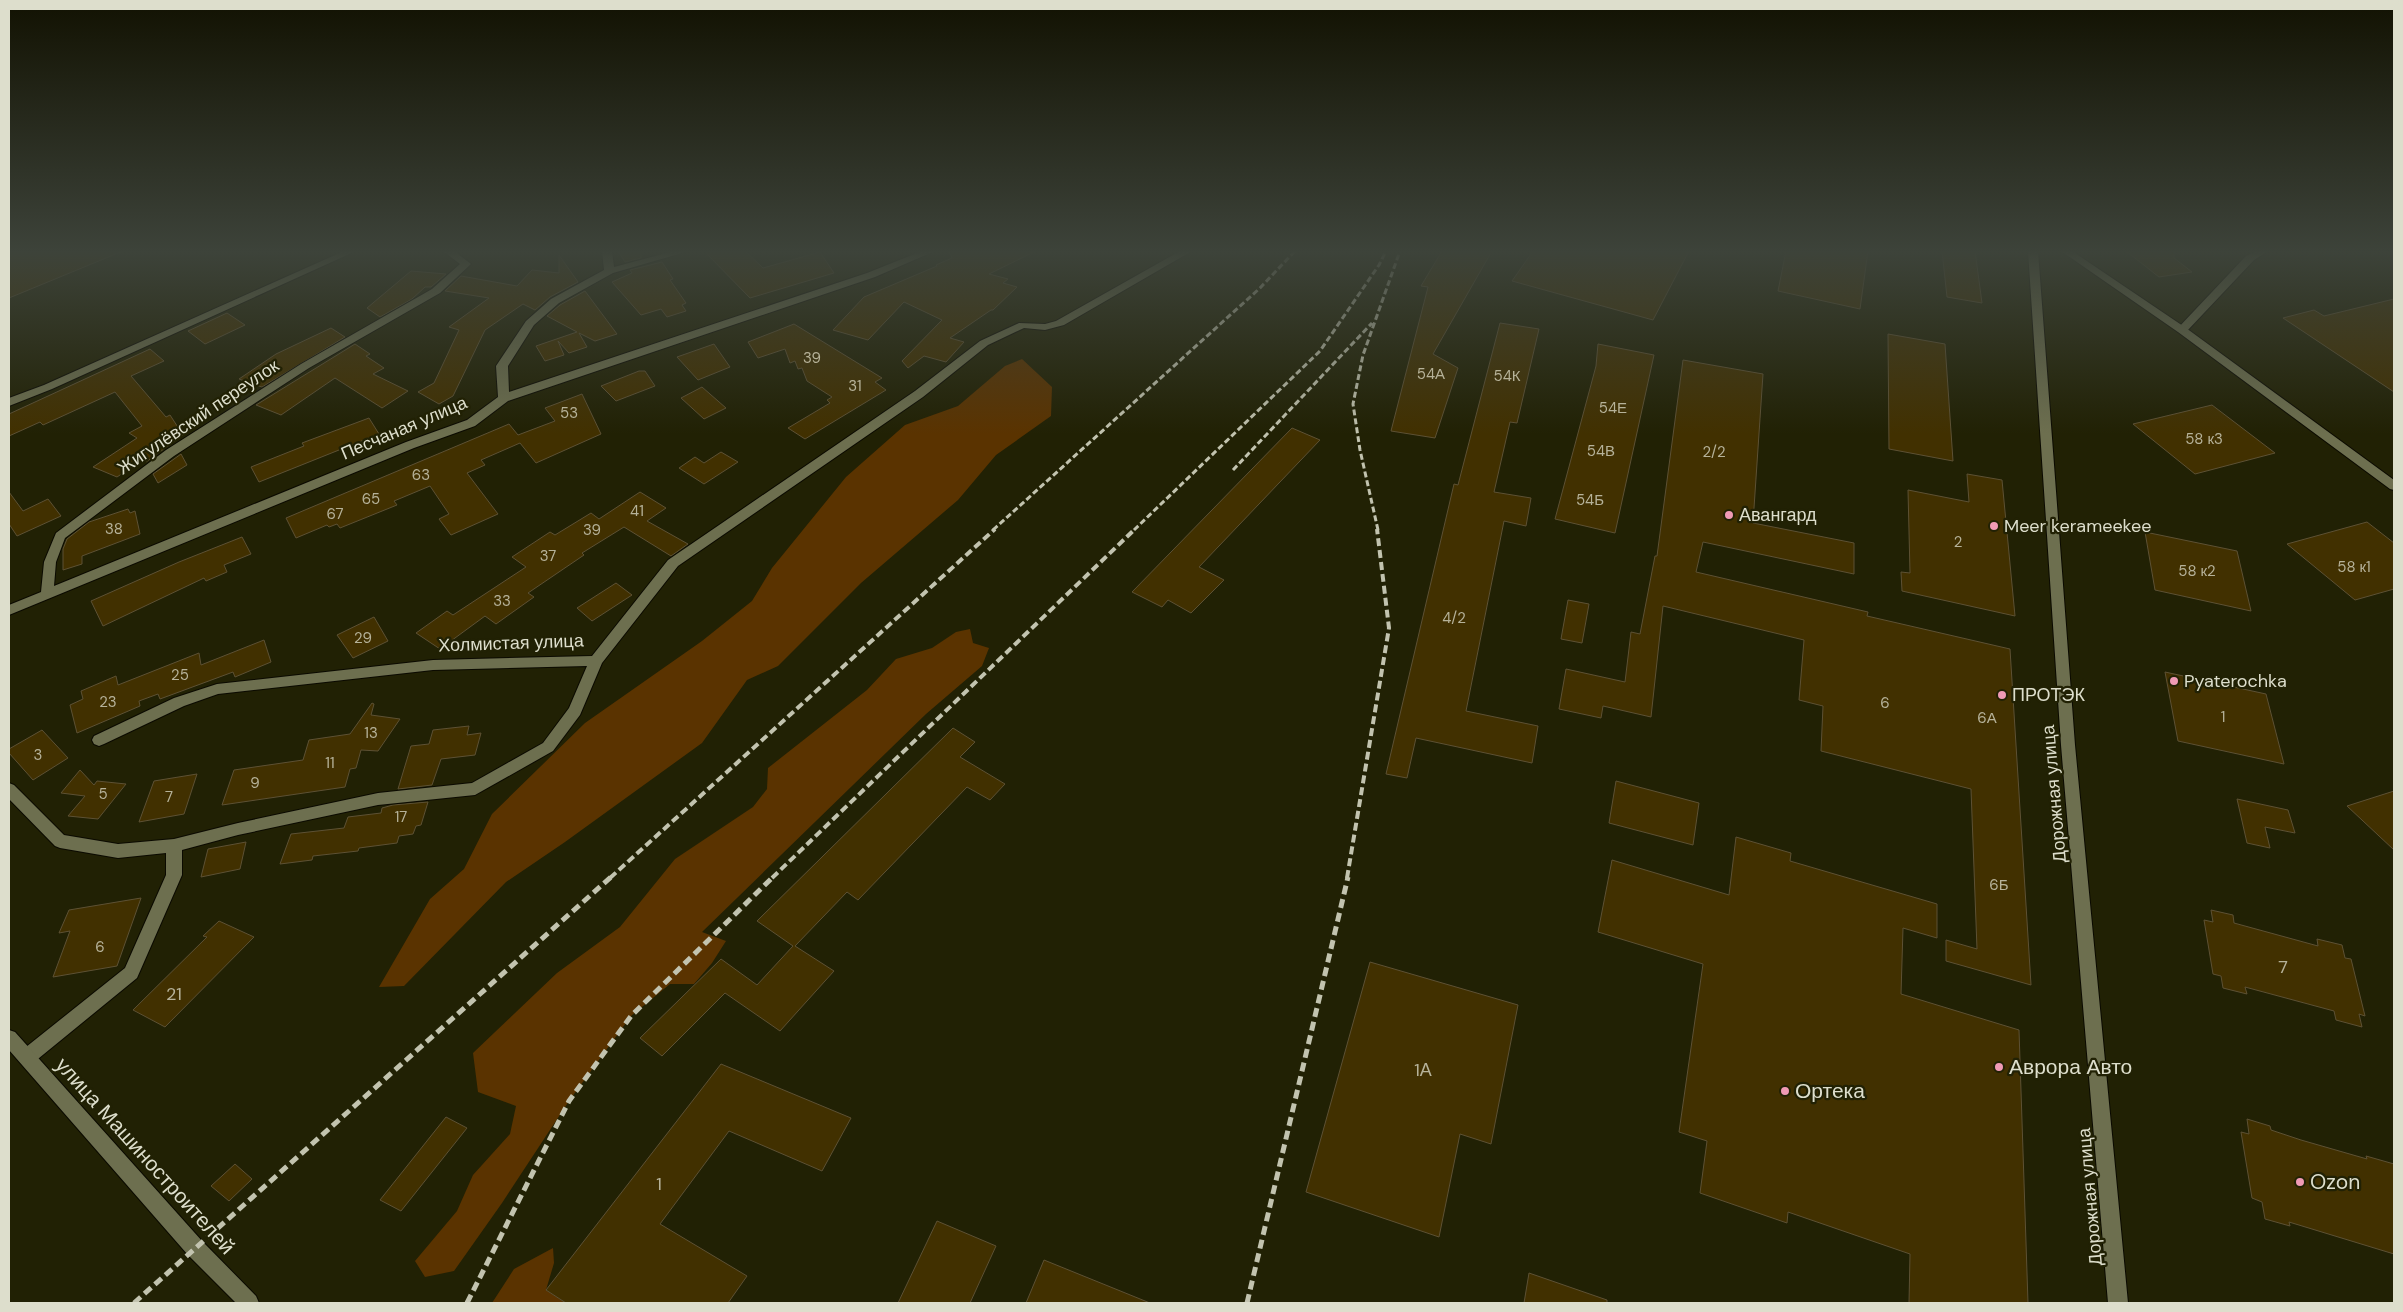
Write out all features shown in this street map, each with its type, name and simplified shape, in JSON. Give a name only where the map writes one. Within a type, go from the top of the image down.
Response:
[{"type":"street","points":[[9,402],[48,387],[214,312]]},
{"type":"street","name":"Жигулёвский переулок","points":[[48,595],[50,562],[60,536],[170,453],[304,366],[399,312]]},
{"type":"street","points":[[504,398],[502,366],[530,323],[542,312]]},
{"type":"street","name":"Песчаная улица","points":[[9,610],[410,445],[471,423],[504,398],[758,312]]},
{"type":"street","points":[[596,661],[673,562],[919,394],[984,343],[1023,325],[1045,327],[1060,323],[1079,312]]},
{"type":"street","name":"Дорожная улица","points":[[2037,312],[2065,700],[2118,1303]]},
{"type":"street","points":[[2156,312],[2394,486]]},
{"type":"street","points":[[2182,330],[2199,312]]},
{"type":"street","name":"Холмистая улица","points":[[9,789],[60,841],[118,851],[174,846],[238,829],[378,799],[475,789],[548,747],[575,711],[596,661],[432,665],[312,677],[217,690],[178,702],[99,740]]},
{"type":"street","points":[[27,1057],[131,973],[174,875],[174,846]]},
{"type":"street","name":"улица Машиностроителей","points":[[9,1038],[195,1248],[249,1303]]},
{"type":"shaded area","points":[[1022,359],[1052,387],[1051,416],[996,455],[958,500],[861,583],[778,666],[747,680],[702,743],[565,842],[506,882],[404,986],[379,987],[430,899],[464,869],[492,814],[585,723],[702,641],[752,601],[772,568],[846,477],[905,425],[958,406],[1005,366]]},
{"type":"shaded area","points":[[970,629],[973,643],[989,648],[982,666],[926,714],[702,932],[726,941],[712,963],[694,984],[670,984],[631,1016],[569,1101],[502,1203],[454,1271],[425,1277],[415,1261],[457,1211],[473,1175],[510,1134],[516,1106],[478,1092],[473,1053],[557,973],[620,927],[675,859],[753,807],[767,789],[768,768],[867,690],[896,659],[932,648],[956,632]]},
{"type":"shaded area","points":[[553,1248],[554,1263],[546,1290],[566,1303],[492,1303],[514,1269]]},
{"type":"building","points":[[373,312],[388,312],[380,317]]},
{"type":"building","points":[[469,312],[511,312],[485,330],[453,396],[439,404],[418,392],[434,383],[459,330],[449,327]]},
{"type":"building","points":[[551,312],[601,312],[617,334],[595,341],[579,333],[587,347],[569,353],[558,341],[564,355],[545,361],[536,346],[577,332],[547,316]]},
{"type":"building","points":[[639,312],[650,312],[641,315]]},
{"type":"building","points":[[663,312],[682,312],[667,317]]},
{"type":"building","points":[[850,312],[894,312],[868,340],[833,330]]},
{"type":"building","points":[[926,312],[988,312],[950,338],[964,342],[946,362],[924,356],[908,368],[902,361],[942,320]]},
{"type":"building","points":[[1422,312],[1457,312],[1433,354],[1458,368],[1435,438],[1391,431]]},
{"type":"building","points":[[1625,312],[1657,312],[1653,320]]},
{"type":"building","points":[[2305,312],[2318,312],[2324,316],[2340,312],[2394,312],[2394,392],[2283,318]]},
{"type":"building","points":[[227,313],[245,325],[205,344],[188,331]]},
{"type":"building","points":[[1500,323],[1539,329],[1517,423],[1510,422],[1494,492],[1531,498],[1526,526],[1504,521],[1466,711],[1538,726],[1532,763],[1416,738],[1407,778],[1386,774],[1454,484],[1458,485]]},
{"type":"building","points":[[794,324],[882,378],[875,382],[886,390],[805,439],[788,428],[830,403],[827,400],[832,397],[807,381],[802,368],[798,369],[795,361],[790,363],[785,349],[758,358],[748,342]]},
{"type":"building","points":[[331,328],[345,337],[262,387],[239,379],[276,354]]},
{"type":"building","points":[[1888,334],[1945,344],[1953,461],[1889,449]]},
{"type":"building","points":[[355,344],[370,354],[366,356],[384,368],[373,374],[408,391],[382,408],[335,378],[281,415],[256,405]]},
{"type":"building","points":[[714,344],[730,367],[698,380],[677,357]]},
{"type":"building","points":[[1598,344],[1654,355],[1615,533],[1555,519],[1596,366]]},
{"type":"building","points":[[150,349],[164,361],[131,376],[166,417],[170,415],[183,435],[146,462],[144,459],[117,477],[93,467],[137,438],[129,433],[142,426],[115,392],[43,425],[40,422],[9,436],[9,414]]},
{"type":"building","points":[[1683,360],[1763,374],[1753,523],[1854,543],[1854,574],[1703,542],[1696,572],[1868,612],[1867,616],[2010,649],[2031,985],[1946,961],[1946,940],[1977,949],[1971,789],[1821,751],[1823,706],[1799,700],[1804,640],[1663,606],[1651,717],[1603,706],[1601,718],[1559,709],[1566,669],[1625,682],[1631,632],[1640,634],[1655,556],[1657,556]]},
{"type":"building","points":[[639,371],[645,371],[655,386],[616,401],[601,386]]},
{"type":"building","points":[[702,387],[726,408],[704,419],[681,398]]},
{"type":"building","points":[[582,394],[601,434],[536,463],[520,443],[481,460],[485,465],[467,473],[498,514],[451,535],[439,519],[449,514],[430,486],[394,501],[397,505],[340,528],[337,524],[329,527],[327,525],[296,538],[286,518],[509,424],[518,435],[555,421],[545,408]]},
{"type":"building","points":[[2212,405],[2275,453],[2195,474],[2133,424]]},
{"type":"building","points":[[369,418],[379,434],[259,482],[251,467],[304,446],[302,443]]},
{"type":"building","points":[[1292,428],[1320,440],[1199,567],[1224,580],[1191,613],[1168,600],[1162,607],[1132,592]]},
{"type":"building","points":[[721,452],[738,462],[704,484],[679,468],[695,457],[704,463]]},
{"type":"building","points":[[181,454],[187,465],[158,483],[153,474]]},
{"type":"building","points":[[1967,474],[2002,480],[2015,616],[1902,591],[1901,572],[1910,573],[1908,490],[1969,502]]},
{"type":"building","points":[[9,492],[23,511],[48,499],[61,516],[17,536],[9,524]]},
{"type":"building","points":[[640,492],[666,508],[647,521],[688,544],[671,556],[624,527],[582,553],[584,555],[528,593],[534,597],[496,624],[485,616],[440,649],[416,633],[447,611],[453,615],[526,567],[512,557],[550,532],[555,535],[591,513],[599,519]]},
{"type":"building","points":[[128,509],[130,513],[135,511],[140,534],[82,556],[82,564],[63,570],[63,549],[67,539],[89,522]]},
{"type":"building","points":[[2367,522],[2394,543],[2394,589],[2355,600],[2287,544]]},
{"type":"building","points":[[2145,532],[2237,551],[2251,611],[2155,590]]},
{"type":"building","points":[[242,537],[251,554],[224,565],[227,572],[206,581],[204,578],[103,626],[91,601],[179,562]]},
{"type":"building","points":[[616,583],[632,595],[592,621],[577,608]]},
{"type":"building","points":[[1568,600],[1589,604],[1582,643],[1561,639]]},
{"type":"building","points":[[374,617],[388,641],[353,658],[337,635]]},
{"type":"building","points":[[264,640],[271,662],[235,677],[233,672],[160,699],[158,694],[139,701],[140,706],[77,733],[70,705],[83,699],[81,691],[116,676],[118,685],[199,653],[201,665]]},
{"type":"building","points":[[2165,672],[2266,694],[2284,764],[2178,741]]},
{"type":"building","points":[[372,703],[374,704],[371,715],[400,719],[378,751],[361,750],[356,768],[350,769],[345,787],[222,805],[234,770],[303,760],[309,740],[350,734]]},
{"type":"building","points":[[469,726],[467,735],[481,733],[475,755],[441,759],[432,785],[398,789],[411,746],[429,744],[433,730]]},
{"type":"building","points":[[953,728],[975,742],[960,757],[1005,784],[990,800],[967,787],[858,900],[847,892],[795,946],[834,971],[780,1031],[725,993],[662,1056],[640,1038],[721,959],[757,985],[793,946],[757,921]]},
{"type":"building","points":[[42,730],[68,758],[33,780],[9,753],[9,749]]},
{"type":"building","points":[[80,770],[94,785],[97,781],[126,784],[98,819],[68,816],[85,796],[61,793]]},
{"type":"building","points":[[197,774],[184,814],[139,822],[154,781]]},
{"type":"building","points":[[1616,781],[1699,803],[1693,845],[1609,823]]},
{"type":"building","points":[[2394,791],[2394,850],[2347,806]]},
{"type":"building","points":[[2237,799],[2288,810],[2295,833],[2265,827],[2270,848],[2247,843]]},
{"type":"building","points":[[428,802],[421,825],[416,826],[413,834],[399,836],[397,843],[359,848],[358,851],[313,856],[312,860],[280,864],[291,834],[344,828],[348,817],[381,813],[382,808],[393,805]]},
{"type":"building","points":[[1736,837],[1791,853],[1790,861],[1937,904],[1937,938],[1903,928],[1901,994],[2019,1030],[2028,1303],[1909,1303],[1910,1254],[1788,1212],[1787,1223],[1700,1193],[1707,1141],[1679,1132],[1703,964],[1598,932],[1612,860],[1729,895]]},
{"type":"building","points":[[246,842],[240,869],[201,877],[208,849]]},
{"type":"building","points":[[141,898],[117,966],[53,977],[70,931],[59,933],[69,910]]},
{"type":"building","points":[[2211,910],[2233,915],[2234,923],[2318,946],[2317,939],[2342,945],[2345,958],[2351,959],[2365,1016],[2359,1014],[2362,1027],[2336,1020],[2334,1011],[2245,987],[2247,994],[2223,988],[2221,976],[2213,974],[2204,920],[2213,922]]},
{"type":"building","points":[[219,921],[254,937],[165,1027],[133,1010],[207,937],[203,936]]},
{"type":"building","points":[[1370,962],[1518,1005],[1491,1144],[1460,1134],[1439,1237],[1306,1192]]},
{"type":"building","points":[[721,1064],[851,1118],[822,1171],[729,1131],[660,1224],[747,1276],[728,1303],[566,1303],[546,1290]]},
{"type":"building","points":[[446,1117],[467,1128],[401,1211],[380,1200]]},
{"type":"building","points":[[2247,1119],[2270,1126],[2271,1130],[2301,1140],[2367,1159],[2366,1156],[2394,1164],[2394,1254],[2289,1222],[2290,1226],[2265,1219],[2262,1202],[2252,1198],[2241,1132],[2249,1134]]},
{"type":"building","points":[[235,1164],[252,1179],[229,1201],[211,1186]]},
{"type":"building","points":[[937,1221],[996,1246],[970,1303],[898,1303]]},
{"type":"building","points":[[1044,1260],[1150,1303],[1026,1303]]},
{"type":"building","points":[[1529,1273],[1607,1300],[1607,1303],[1524,1303]]},
{"type":"railway","points":[[993,530],[1233,312]]},
{"type":"railway","points":[[1134,530],[1320,351],[1347,312]]},
{"type":"railway","points":[[1378,312],[1363,355],[1353,404],[1360,450],[1378,530]]},
{"type":"railway","points":[[1233,470],[1372,323]]},
{"type":"railway","points":[[610,878],[995,529]]},
{"type":"railway","points":[[772,878],[1135,529]]},
{"type":"railway","points":[[1347,878],[1389,628],[1377,529]]},
{"type":"railway","points":[[134,1303],[611,877]]},
{"type":"railway","points":[[467,1303],[569,1101],[631,1016],[773,877]]},
{"type":"railway","points":[[1247,1303],[1348,877]]},
{"type":"place","name":"Авангард","points":[[1729,515]]},
{"type":"place","name":"Meer kerameekee","points":[[1994,526]]},
{"type":"place","name":"Pyaterochka","points":[[2174,681]]},
{"type":"place","name":"ПРОТЭК","points":[[2002,695]]},
{"type":"place","name":"Аврора Авто","points":[[1999,1067]]},
{"type":"place","name":"Ортека","points":[[1785,1091]]},
{"type":"place","name":"Ozon","points":[[2300,1182]]}]
